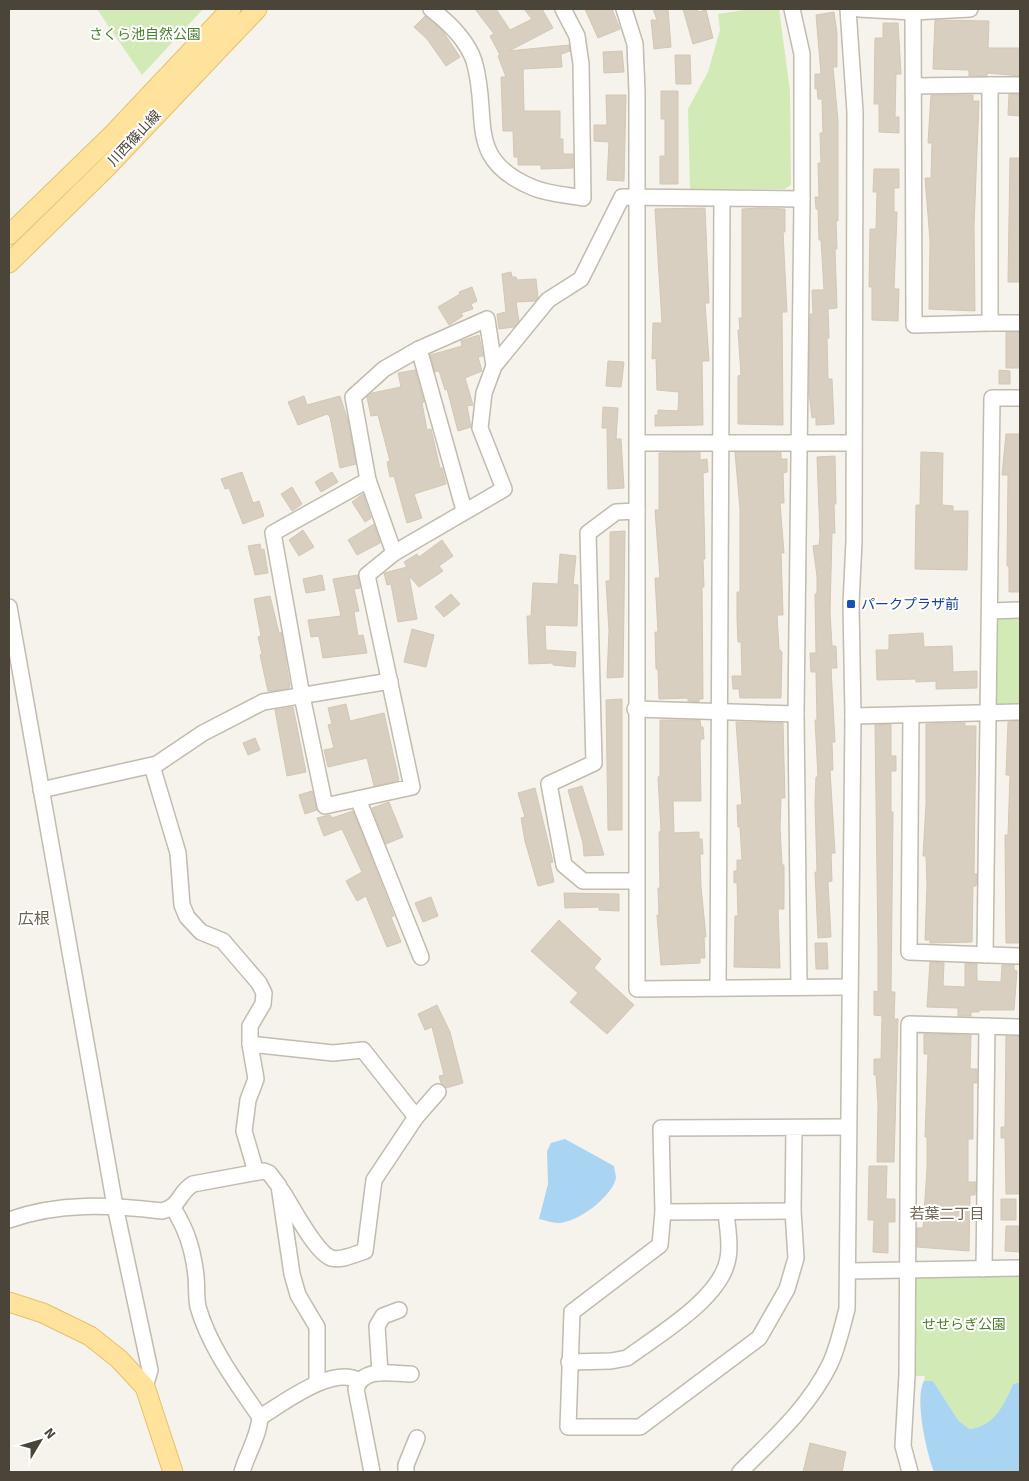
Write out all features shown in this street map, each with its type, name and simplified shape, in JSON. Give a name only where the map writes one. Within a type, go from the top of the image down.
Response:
[{"type":"main road","name":"川西篠山線","points":[[9,235],[114,133],[231,9]]},
{"type":"main road","name":"川西篠山線","points":[[9,263],[107,167],[256,9]]},
{"type":"main road","points":[[9,1302],[43,1313],[90,1336],[119,1358],[144,1387],[173,1472]]},
{"type":"street","points":[[431,9],[448,22],[473,60],[478,82],[485,146],[493,160],[515,179],[536,189],[583,198],[581,64],[577,36],[564,9]]},
{"type":"street","points":[[624,9],[635,44],[638,444],[635,709],[637,989],[849,987]]},
{"type":"street","points":[[792,9],[802,54],[796,714],[799,987]]},
{"type":"street","points":[[740,1472],[794,1418],[820,1381],[831,1362],[847,1309],[849,1271],[847,1127],[853,716],[855,112],[848,9]]},
{"type":"street","points":[[859,9],[913,12],[970,9]]},
{"type":"street","points":[[913,12],[914,325],[1020,323]]},
{"type":"street","points":[[990,85],[990,323]]},
{"type":"street","points":[[913,86],[1020,85]]},
{"type":"street","points":[[368,480],[273,534],[302,696],[326,806],[412,787],[367,574],[394,553],[464,510],[504,489],[480,428],[484,394],[494,366],[548,300],[581,279],[622,197],[802,199]]},
{"type":"street","points":[[718,988],[721,713],[722,199]]},
{"type":"street","points":[[394,553],[368,480],[354,397],[384,370],[419,349],[487,319],[494,366]]},
{"type":"street","points":[[419,349],[464,510]]},
{"type":"street","points":[[986,955],[992,398],[1020,398]]},
{"type":"street","points":[[638,444],[854,443]]},
{"type":"street","points":[[636,882],[584,881],[564,865],[549,784],[594,763],[588,533],[616,512],[637,511]]},
{"type":"street","points":[[9,607],[115,1206],[150,1370],[144,1387]]},
{"type":"street","points":[[990,611],[1020,610]]},
{"type":"street","points":[[41,790],[152,766],[203,733],[263,702],[390,681]]},
{"type":"street","points":[[635,709],[796,714]]},
{"type":"street","points":[[853,716],[1020,712]]},
{"type":"street","points":[[910,715],[908,952],[1020,956]]},
{"type":"street","points":[[152,766],[178,853],[182,904],[187,917],[201,932],[223,942],[253,976],[264,993],[263,1004],[250,1026],[250,1044],[256,1079],[248,1100],[244,1131],[256,1172]]},
{"type":"street","points":[[358,799],[421,958]]},
{"type":"street","points":[[910,1472],[903,1446],[907,1375],[910,1024],[1020,1027]]},
{"type":"street","points":[[984,1269],[988,1026]]},
{"type":"street","points":[[250,1044],[333,1053],[363,1050],[416,1118]]},
{"type":"street","points":[[9,1220],[69,1206],[115,1206],[162,1211],[173,1208],[186,1188],[193,1184],[264,1171],[269,1173],[279,1186],[318,1246],[330,1258],[342,1258],[365,1251],[374,1180],[416,1118],[438,1092]]},
{"type":"street","points":[[794,1129],[793,1211],[796,1258],[787,1289],[759,1338],[640,1427],[568,1427],[572,1312],[660,1245],[663,1212],[661,1128],[794,1129],[847,1127]]},
{"type":"street","points":[[279,1186],[292,1274],[298,1295],[316,1327],[317,1382]]},
{"type":"street","points":[[173,1208],[186,1229],[193,1251],[198,1305],[205,1328],[225,1367],[260,1417],[259,1427],[247,1454],[242,1472]]},
{"type":"street","points":[[663,1212],[793,1211]]},
{"type":"street","points":[[569,1362],[611,1361],[627,1358],[710,1295],[725,1270],[729,1257],[726,1212]]},
{"type":"street","points":[[849,1271],[1020,1268]]},
{"type":"street","points":[[380,1373],[377,1326],[383,1316],[399,1310]]},
{"type":"street","points":[[372,1472],[356,1389],[358,1380],[364,1376],[380,1373],[411,1374]]},
{"type":"street","points":[[260,1417],[317,1382],[350,1376],[358,1380]]},
{"type":"street","points":[[406,1472],[406,1465],[417,1438]]},
{"type":"green space","name":"さくら池自然公園","points":[[97,9],[203,9],[142,75]]},
{"type":"green space","points":[[750,9],[779,9],[790,91],[791,185],[785,189],[690,189],[688,109],[708,72],[720,30],[718,14]]},
{"type":"green space","points":[[1020,610],[1020,712],[988,713],[990,611]]},
{"type":"green space","name":"せせらぎ公園","points":[[922,1274],[1020,1275],[1020,1382],[1013,1384],[1002,1407],[986,1424],[969,1429],[958,1420],[933,1381],[924,1381],[925,1376],[913,1376],[912,1281]]},
{"type":"water","points":[[565,1139],[614,1166],[616,1178],[608,1193],[593,1208],[575,1219],[556,1223],[539,1219],[548,1184],[547,1151],[551,1143]]},
{"type":"water","points":[[924,1381],[933,1381],[958,1420],[969,1429],[985,1424],[992,1419],[1002,1407],[1013,1384],[1020,1382],[1020,1472],[934,1472],[925,1440],[921,1413],[921,1389]]},
{"type":"building","points":[[475,9],[496,9],[510,30],[532,19],[524,9],[542,9],[553,28],[509,51],[569,45],[570,51],[559,55],[561,55],[562,67],[523,69],[524,111],[560,111],[560,139],[563,139],[563,154],[573,154],[573,168],[541,169],[541,165],[518,165],[518,157],[514,157],[513,131],[503,131],[501,77],[506,77],[498,56],[500,55],[490,36],[494,34]]},
{"type":"building","points":[[585,9],[612,9],[620,29],[598,38]]},
{"type":"building","points":[[653,9],[668,9],[671,47],[654,49],[651,20],[657,20]]},
{"type":"building","points":[[683,9],[697,9],[698,12],[706,10],[713,38],[693,44]]},
{"type":"building","points":[[834,12],[837,33],[837,67],[833,67],[838,121],[838,221],[836,221],[837,249],[835,249],[837,308],[828,309],[829,338],[827,338],[828,379],[832,379],[834,424],[816,425],[816,417],[812,418],[809,393],[810,314],[813,314],[812,290],[824,290],[818,209],[816,209],[815,197],[819,197],[818,163],[821,163],[820,133],[823,133],[822,99],[818,99],[817,88],[815,89],[815,74],[821,74],[816,15]]},
{"type":"building","points":[[425,16],[442,30],[460,57],[446,66],[427,39],[414,27]]},
{"type":"building","points":[[935,20],[989,21],[988,48],[1020,48],[1020,76],[987,73],[987,76],[969,76],[969,70],[933,69]]},
{"type":"building","points":[[883,23],[898,23],[901,74],[896,74],[895,117],[899,117],[899,133],[879,132],[879,104],[874,104],[875,38],[883,38]]},
{"type":"building","points":[[622,51],[624,72],[604,73],[603,52]]},
{"type":"building","points":[[675,55],[690,55],[691,84],[676,84]]},
{"type":"building","points":[[661,91],[678,91],[678,184],[660,184],[660,156],[665,156],[665,119],[661,119]]},
{"type":"building","points":[[1009,94],[1020,94],[1020,116],[1008,115]]},
{"type":"building","points":[[606,95],[626,95],[624,181],[607,180],[609,142],[594,141],[594,125],[607,125]]},
{"type":"building","points":[[931,95],[973,95],[973,101],[979,101],[974,226],[975,311],[929,309],[930,240],[925,178],[931,178],[932,143],[928,143]]},
{"type":"building","points":[[1010,158],[1020,158],[1020,282],[1008,282]]},
{"type":"building","points":[[874,169],[899,169],[899,188],[894,188],[894,212],[897,212],[897,215],[894,289],[899,289],[898,321],[872,320],[872,287],[869,287],[870,229],[876,229],[877,192],[873,192]]},
{"type":"building","points":[[705,208],[709,303],[705,303],[709,361],[702,361],[703,425],[655,426],[655,415],[658,415],[658,410],[678,411],[679,392],[657,390],[656,358],[652,359],[653,323],[662,323],[655,209]]},
{"type":"building","points":[[742,209],[785,209],[785,232],[783,232],[787,312],[782,312],[783,425],[738,424],[738,376],[741,375],[738,330],[740,330],[739,318],[742,318]]},
{"type":"building","points":[[511,272],[512,277],[516,277],[517,280],[536,279],[538,298],[535,301],[516,302],[519,321],[514,327],[499,329],[497,314],[506,312],[502,274]]},
{"type":"building","points":[[472,287],[477,301],[471,304],[473,309],[461,313],[463,316],[449,325],[438,307],[460,294],[459,292]]},
{"type":"building","points":[[1006,332],[1020,332],[1020,368],[1006,368]]},
{"type":"building","points":[[479,335],[483,356],[478,357],[482,371],[465,378],[473,405],[467,406],[471,427],[458,431],[447,389],[445,390],[439,371],[435,372],[430,355],[462,346],[461,341]]},
{"type":"building","points":[[608,361],[624,362],[621,387],[606,386]]},
{"type":"building","points":[[415,370],[424,402],[422,403],[427,430],[431,429],[440,468],[442,468],[446,484],[414,494],[422,518],[407,523],[394,476],[390,477],[387,462],[390,461],[378,415],[371,416],[367,397],[372,393],[401,387],[398,373]]},
{"type":"building","points":[[999,370],[1010,371],[1010,384],[999,384]]},
{"type":"building","points":[[304,396],[307,405],[340,396],[348,421],[356,464],[340,468],[330,417],[327,414],[298,425],[288,402]]},
{"type":"building","points":[[603,407],[618,408],[616,439],[621,439],[624,488],[608,489],[607,428],[602,428]]},
{"type":"building","points":[[1006,434],[1020,434],[1020,592],[1009,592],[1009,566],[1007,566],[1008,475],[1002,475]]},
{"type":"building","points":[[700,452],[700,460],[707,459],[708,472],[703,473],[705,559],[703,559],[704,587],[702,587],[703,699],[699,699],[699,702],[688,701],[688,698],[659,699],[658,669],[656,669],[655,632],[658,632],[655,578],[660,578],[655,510],[659,510],[659,453]]},
{"type":"building","points":[[735,452],[781,452],[781,459],[787,459],[787,472],[783,473],[784,503],[780,503],[784,553],[781,553],[783,615],[777,615],[779,649],[782,652],[781,698],[740,698],[739,689],[733,689],[732,676],[742,676],[741,642],[738,642],[737,619],[737,592],[740,592],[740,509]]},
{"type":"building","points":[[921,452],[943,453],[942,505],[953,506],[953,511],[968,511],[967,570],[915,569],[916,505],[920,505]]},
{"type":"building","points":[[835,456],[836,504],[834,504],[835,533],[832,533],[830,612],[832,646],[836,646],[837,668],[831,668],[835,742],[832,742],[833,770],[830,770],[835,853],[831,853],[832,881],[828,882],[831,937],[818,938],[815,872],[817,872],[815,803],[816,777],[818,777],[815,720],[817,720],[816,672],[811,672],[810,653],[816,653],[815,594],[817,594],[817,576],[813,546],[819,545],[820,536],[817,457]]},
{"type":"building","points":[[242,472],[253,503],[259,501],[264,516],[243,524],[229,488],[225,489],[221,479]]},
{"type":"building","points":[[332,472],[338,482],[321,492],[315,482]]},
{"type":"building","points":[[292,487],[302,504],[292,511],[281,494]]},
{"type":"building","points":[[363,494],[371,518],[365,522],[352,502]]},
{"type":"building","points":[[374,524],[380,543],[357,555],[348,540]]},
{"type":"building","points":[[303,530],[314,547],[299,556],[289,540]]},
{"type":"building","points":[[625,531],[623,677],[607,678],[609,631],[606,581],[610,581],[610,532]]},
{"type":"building","points":[[442,540],[453,556],[439,566],[443,571],[419,587],[409,576],[417,619],[398,622],[391,584],[387,585],[384,573],[407,567],[404,562],[417,554],[419,557]]},
{"type":"building","points":[[260,544],[261,550],[264,549],[268,573],[255,575],[248,546]]},
{"type":"building","points":[[560,554],[576,556],[573,584],[578,585],[577,626],[545,625],[546,650],[576,652],[575,667],[553,665],[553,663],[529,664],[527,616],[531,616],[533,583],[558,584]]},
{"type":"building","points":[[322,575],[325,590],[306,593],[303,579]]},
{"type":"building","points":[[358,575],[360,588],[354,589],[359,611],[354,612],[358,636],[363,635],[367,653],[323,658],[319,636],[311,637],[308,620],[341,616],[333,579]]},
{"type":"building","points":[[451,594],[460,604],[444,617],[435,607]]},
{"type":"building","points":[[270,596],[279,633],[281,632],[290,686],[289,688],[268,691],[260,655],[262,654],[258,637],[261,636],[254,599]]},
{"type":"building","points":[[412,629],[434,635],[426,667],[404,662]]},
{"type":"building","points":[[923,633],[924,647],[952,646],[953,672],[977,671],[977,688],[936,689],[936,681],[916,682],[916,679],[877,680],[876,650],[889,650],[889,635]]},
{"type":"building","points":[[622,699],[622,830],[608,830],[606,700]]},
{"type":"building","points":[[346,704],[350,721],[384,713],[399,780],[374,786],[367,758],[328,767],[324,750],[334,748],[328,725],[332,724],[328,708]]},
{"type":"building","points":[[293,707],[306,772],[287,776],[275,710]]},
{"type":"building","points":[[660,720],[700,720],[701,727],[703,727],[704,739],[701,739],[700,743],[701,801],[673,801],[674,833],[699,832],[699,839],[702,839],[703,854],[700,854],[701,887],[706,937],[704,937],[705,958],[700,958],[700,963],[661,965],[657,915],[659,915],[659,832],[661,831],[658,777],[660,776]]},
{"type":"building","points":[[1020,721],[1020,943],[1006,943],[1005,835],[1008,835],[1010,775],[1006,775],[1008,722]]},
{"type":"building","points":[[736,722],[783,723],[785,798],[781,798],[780,827],[782,865],[784,865],[784,909],[778,909],[780,968],[734,967],[735,916],[738,916],[737,882],[734,883],[734,871],[737,871],[737,860],[742,860],[737,805],[742,805]]},
{"type":"building","points":[[965,723],[965,726],[976,726],[974,874],[977,874],[976,886],[973,886],[972,942],[930,943],[930,940],[925,940],[927,886],[926,856],[923,856],[926,804],[926,724]]},
{"type":"building","points":[[891,724],[891,756],[896,756],[896,771],[891,771],[891,812],[893,812],[891,992],[895,992],[894,1019],[898,1019],[894,1162],[877,1162],[878,1104],[874,1059],[881,1059],[882,1016],[874,1015],[874,991],[878,992],[875,725]]},
{"type":"building","points":[[255,738],[260,750],[248,755],[243,743]]},
{"type":"building","points":[[582,786],[604,855],[584,856],[583,843],[568,790]]},
{"type":"building","points":[[535,788],[553,862],[550,863],[554,882],[538,886],[525,841],[521,818],[525,817],[518,793]]},
{"type":"building","points":[[312,791],[317,810],[305,814],[299,795]]},
{"type":"building","points":[[389,802],[403,837],[386,844],[372,808]]},
{"type":"building","points":[[353,811],[394,916],[391,917],[401,942],[387,947],[366,896],[357,901],[346,881],[362,872],[342,829],[324,836],[317,818],[330,815],[332,818]]},
{"type":"building","points":[[564,893],[619,894],[619,911],[599,910],[599,907],[565,908]]},
{"type":"building","points":[[431,897],[438,916],[423,922],[415,903]]},
{"type":"building","points":[[559,920],[601,959],[594,968],[634,1005],[607,1034],[570,1002],[578,993],[531,951]]},
{"type":"building","points":[[815,943],[827,943],[828,969],[816,969]]},
{"type":"building","points":[[930,962],[944,963],[943,986],[965,987],[965,963],[977,964],[977,981],[1001,982],[1002,965],[1014,965],[1014,970],[1017,971],[1014,1010],[979,1010],[979,1012],[971,1012],[971,1016],[958,1016],[958,1008],[927,1007]]},
{"type":"building","points":[[437,1005],[450,1032],[463,1083],[446,1088],[441,1083],[439,1076],[444,1075],[432,1027],[425,1030],[418,1014]]},
{"type":"building","points":[[924,1034],[971,1035],[970,1069],[977,1069],[977,1083],[973,1083],[973,1139],[968,1139],[968,1182],[976,1182],[975,1195],[970,1195],[969,1251],[917,1247],[917,1228],[923,1228],[927,1169],[927,1137],[925,1137],[928,1054],[924,1054]]},
{"type":"building","points":[[1006,1036],[1020,1036],[1020,1194],[1006,1194],[1005,1138],[1001,1138],[1001,1127],[1005,1127]]},
{"type":"building","points":[[869,1166],[887,1166],[886,1199],[895,1199],[895,1222],[888,1222],[888,1253],[873,1252],[874,1220],[868,1220]]},
{"type":"building","points":[[1001,1199],[1016,1199],[1016,1220],[1001,1220]]},
{"type":"building","points":[[1006,1226],[1019,1226],[1019,1252],[1005,1251]]},
{"type":"building","points":[[810,1443],[846,1452],[842,1472],[803,1472]]},
{"type":"place","name":"パークプラザ前","points":[[851,604]]},
{"type":"district","name":"広根","points":[[34,918]]},
{"type":"district","name":"若葉二丁目","points":[[947,1214]]}]
